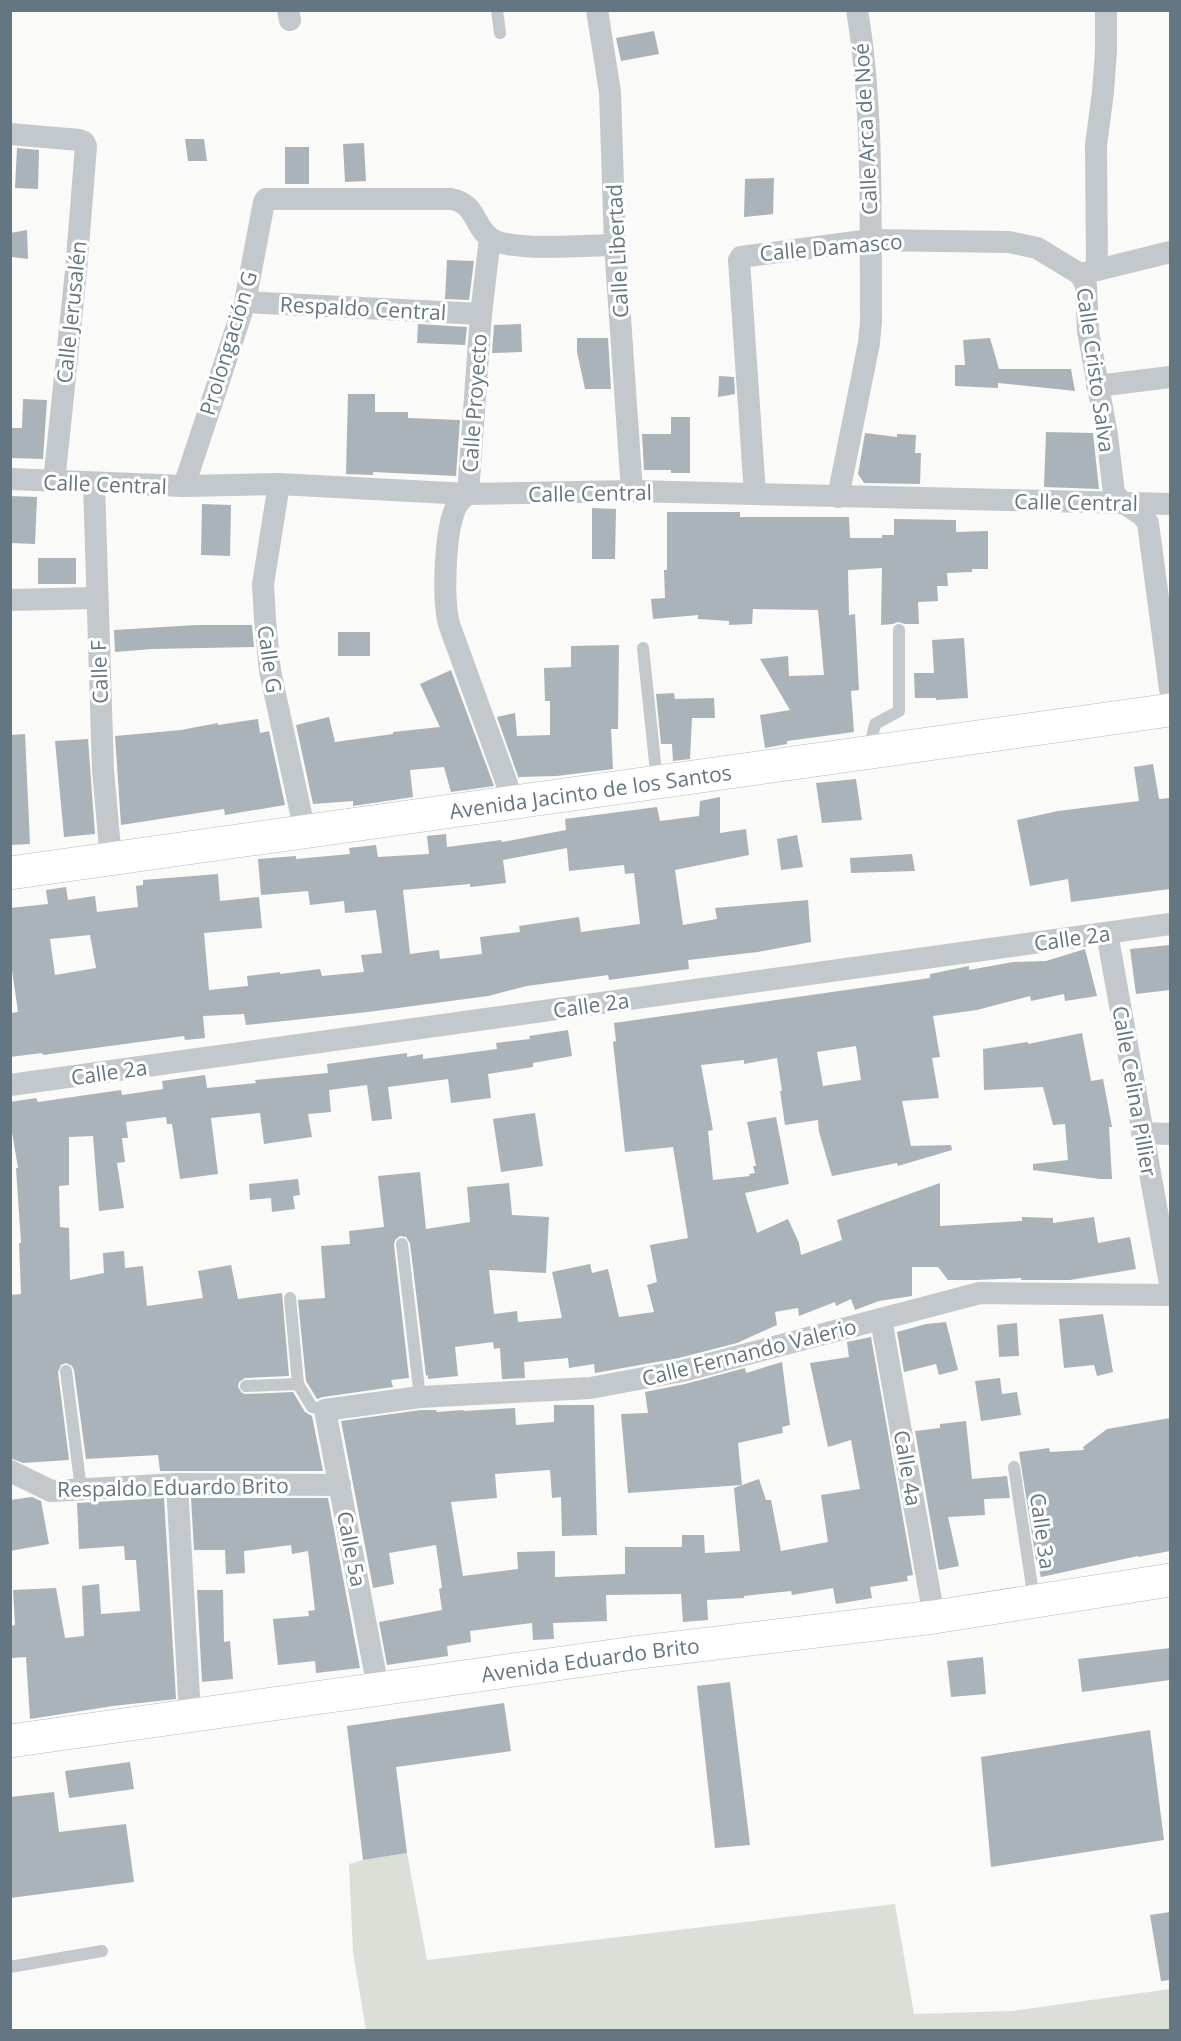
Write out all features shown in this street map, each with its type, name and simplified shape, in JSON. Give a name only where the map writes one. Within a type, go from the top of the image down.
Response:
[{"type":"main road","name":"Avenida Jacinto de los Santos","points":[[10,873],[1170,710]]},
{"type":"main road","name":"Avenida Eduardo Brito","points":[[10,1741],[640,1652],[934,1617],[1170,1580]]},
{"type":"street","name":"Calle Libertad","points":[[597,10],[610,92],[615,245],[632,491]]},
{"type":"street","name":"Calle Arca de Noé","points":[[838,497],[870,343],[871,321],[867,117],[864,65],[857,10]]},
{"type":"street","name":"Calle Cristo Salva","points":[[1106,10],[1104,84],[1096,145],[1089,271],[1086,285],[1088,332],[1107,435],[1114,493],[1122,503]]},
{"type":"street","name":"Calle Jerusalén","points":[[10,134],[84,142],[86,148],[54,482]]},
{"type":"street","name":"Prolongación G","points":[[184,486],[245,302],[266,199],[459,200],[466,205],[490,238]]},
{"type":"street","points":[[490,238],[510,246],[615,245]]},
{"type":"street","name":"Calle Proyecto","points":[[490,238],[481,314],[468,494],[458,503],[452,519],[446,579],[447,615],[514,803]]},
{"type":"street","name":"Calle Damasco","points":[[754,494],[739,259],[743,255],[870,240],[1018,243],[1089,271]]},
{"type":"street","points":[[1089,271],[1170,252]]},
{"type":"street","name":"Respaldo Central","points":[[245,302],[481,314]]},
{"type":"street","points":[[1097,386],[1170,377]]},
{"type":"street","name":"Calle Central","points":[[10,479],[184,486],[279,484],[468,494],[632,491],[1170,504]]},
{"type":"street","name":"Calle F","points":[[94,484],[103,770],[111,860]]},
{"type":"street","name":"Calle G","points":[[279,484],[263,584],[264,611],[270,671],[305,832]]},
{"type":"street","points":[[1122,503],[1142,515],[1148,522],[1170,689]]},
{"type":"street","points":[[10,600],[96,598]]},
{"type":"street","name":"Calle 2a","points":[[10,1085],[1170,924]]},
{"type":"street","name":"Calle Celina Pillier","points":[[1107,933],[1170,1284]]},
{"type":"street","points":[[1142,1133],[1170,1134]]},
{"type":"street","name":"Calle Fernando Valerio","points":[[325,1410],[420,1397],[590,1388],[682,1371],[980,1293],[1170,1295]]},
{"type":"street","name":"Calle 4a","points":[[881,1319],[934,1617]]},
{"type":"street","name":"Calle 5a","points":[[325,1410],[378,1688]]},
{"type":"street","name":"Respaldo Eduardo Brito","points":[[10,1471],[51,1491],[177,1484],[340,1485]]},
{"type":"street","points":[[177,1484],[190,1714]]},
{"type":"lane","points":[[498,10],[500,33]]},
{"type":"lane","points":[[869,753],[875,724],[898,711],[899,630]]},
{"type":"lane","points":[[643,648],[657,782]]},
{"type":"lane","points":[[402,1244],[420,1397]]},
{"type":"lane","points":[[290,1298],[298,1384],[312,1407],[325,1410]]},
{"type":"lane","points":[[66,1371],[81,1489]]},
{"type":"lane","points":[[246,1386],[298,1384]]},
{"type":"lane","name":"Calle 3a","points":[[1014,1467],[1034,1601]]},
{"type":"lane","points":[[10,1967],[102,1951]]},
{"type":"shaded area","points":[[407,1853],[427,1960],[895,1904],[914,2014],[1012,2011],[1170,1989],[1170,2030],[366,2030],[353,1952],[349,1864]]},
{"type":"building","points":[[654,31],[659,54],[621,61],[616,38]]},
{"type":"building","points":[[185,139],[204,139],[207,161],[188,161]]},
{"type":"building","points":[[364,143],[366,181],[345,182],[343,144]]},
{"type":"building","points":[[285,147],[309,147],[309,184],[285,184]]},
{"type":"building","points":[[17,148],[39,150],[38,189],[15,188]]},
{"type":"building","points":[[774,178],[773,214],[744,217],[745,179]]},
{"type":"building","points":[[27,230],[28,259],[12,257],[10,233]]},
{"type":"building","points":[[447,260],[474,261],[469,300],[445,299]]},
{"type":"building","points":[[418,324],[467,327],[465,345],[417,343]]},
{"type":"building","points":[[521,324],[522,352],[492,353],[494,325]]},
{"type":"building","points":[[577,338],[608,338],[611,389],[585,389],[577,352]]},
{"type":"building","points":[[990,338],[999,369],[1071,369],[1075,391],[998,383],[998,388],[955,386],[955,365],[965,365],[963,340]]},
{"type":"building","points":[[719,376],[734,377],[735,394],[718,397]]},
{"type":"building","points":[[348,394],[375,394],[375,412],[408,412],[408,418],[460,420],[456,476],[373,472],[373,475],[346,474]]},
{"type":"building","points":[[23,399],[47,400],[43,459],[10,458],[10,428],[22,428]]},
{"type":"building","points":[[671,417],[690,417],[690,473],[644,470],[642,434],[671,434]]},
{"type":"building","points":[[1046,432],[1093,433],[1099,489],[1044,487]]},
{"type":"building","points":[[865,433],[897,437],[897,434],[916,435],[915,453],[921,453],[920,484],[864,483],[858,474]]},
{"type":"building","points":[[10,496],[37,497],[35,544],[10,543]]},
{"type":"building","points":[[202,504],[231,505],[230,556],[201,555]]},
{"type":"building","points":[[592,508],[616,509],[615,559],[592,559]]},
{"type":"building","points":[[667,512],[740,512],[740,517],[849,517],[850,538],[882,538],[882,535],[894,535],[894,519],[956,520],[956,532],[988,531],[988,569],[947,573],[948,586],[937,586],[938,601],[918,602],[919,624],[898,622],[881,625],[882,568],[848,570],[849,615],[855,614],[859,690],[851,691],[854,732],[787,741],[787,744],[765,748],[760,715],[790,710],[760,659],[788,656],[789,676],[824,675],[818,610],[753,609],[752,624],[729,625],[729,621],[698,619],[698,615],[653,619],[651,599],[665,598]]},
{"type":"building","points":[[38,558],[76,558],[76,584],[38,584]]},
{"type":"building","points":[[196,625],[252,625],[254,647],[115,652],[114,630]]},
{"type":"building","points":[[338,632],[370,632],[370,656],[338,656]]},
{"type":"building","points":[[964,638],[968,698],[936,700],[936,698],[915,698],[914,673],[934,673],[932,640]]},
{"type":"building","points":[[619,645],[618,729],[611,729],[613,769],[557,776],[519,777],[519,779],[497,717],[515,713],[517,736],[550,735],[550,701],[545,701],[544,668],[571,667],[571,646]]},
{"type":"building","points":[[451,670],[494,786],[451,792],[444,767],[410,770],[413,797],[353,806],[353,801],[313,804],[296,725],[329,717],[335,742],[440,727],[420,684]]},
{"type":"building","points":[[674,693],[675,699],[714,698],[715,718],[692,718],[690,759],[673,761],[672,744],[661,744],[656,694]]},
{"type":"building","points":[[258,719],[260,733],[269,731],[285,805],[225,815],[224,809],[121,825],[115,736],[181,730]]},
{"type":"building","points":[[25,734],[30,844],[10,845],[10,735]]},
{"type":"building","points":[[88,739],[95,834],[64,837],[55,741]]},
{"type":"building","points":[[1153,764],[1159,799],[1170,798],[1170,889],[1071,902],[1068,879],[1030,886],[1017,820],[1058,811],[1139,801],[1134,767]]},
{"type":"building","points":[[856,779],[862,820],[822,823],[816,783]]},
{"type":"building","points":[[720,797],[720,833],[746,829],[749,855],[675,870],[683,925],[717,919],[715,908],[808,900],[811,942],[758,952],[688,960],[689,969],[609,980],[608,975],[527,986],[488,996],[368,1012],[246,1025],[244,1014],[203,1016],[205,1038],[185,1040],[184,1036],[43,1055],[42,1053],[10,1057],[10,1013],[18,1012],[10,956],[10,908],[48,904],[46,890],[66,887],[68,900],[95,896],[97,912],[138,907],[136,886],[143,885],[143,880],[218,874],[220,901],[259,897],[262,928],[204,933],[209,990],[248,986],[247,976],[280,972],[280,974],[320,969],[322,976],[364,972],[361,955],[382,953],[376,910],[345,913],[344,901],[310,905],[308,891],[261,895],[258,859],[296,856],[296,859],[350,854],[349,848],[376,845],[378,857],[429,854],[427,836],[446,834],[447,847],[501,840],[502,842],[566,830],[565,819],[657,807],[660,821],[699,816],[700,801]],"holes":[[[567,848],[569,871],[624,865],[625,874],[634,873],[640,924],[581,932],[579,917],[519,926],[520,932],[480,937],[482,954],[440,959],[439,950],[410,954],[403,890],[506,883],[503,860]],[[90,935],[96,968],[55,975],[50,939]]]},
{"type":"building","points":[[797,835],[803,867],[781,870],[777,839]]},
{"type":"building","points":[[912,854],[915,871],[851,873],[850,858]]},
{"type":"building","points":[[1170,945],[1170,990],[1136,994],[1130,949]]},
{"type":"building","points":[[1085,949],[1097,996],[1065,1001],[1064,994],[1031,1001],[1030,996],[977,1010],[933,1016],[940,1057],[932,1058],[939,1098],[902,1101],[911,1146],[951,1145],[952,1150],[898,1166],[897,1163],[832,1176],[819,1132],[818,1120],[785,1125],[777,1058],[744,1064],[744,1060],[701,1065],[713,1130],[708,1131],[713,1180],[750,1176],[749,1174],[755,1173],[753,1166],[756,1166],[747,1122],[776,1117],[789,1184],[745,1193],[757,1233],[788,1219],[799,1243],[801,1255],[842,1240],[837,1220],[940,1183],[940,1226],[1022,1221],[1022,1217],[1053,1218],[1053,1223],[1094,1217],[1098,1243],[1130,1237],[1136,1269],[1070,1280],[1021,1280],[1021,1278],[948,1280],[938,1267],[912,1267],[912,1296],[879,1301],[855,1310],[851,1299],[836,1306],[835,1302],[799,1316],[798,1308],[775,1312],[777,1325],[737,1343],[679,1358],[595,1373],[594,1364],[569,1368],[568,1358],[524,1362],[525,1378],[502,1379],[500,1348],[494,1349],[493,1342],[455,1347],[458,1376],[428,1379],[410,1243],[406,1237],[400,1236],[395,1240],[394,1245],[409,1378],[391,1380],[393,1387],[317,1399],[306,1381],[298,1300],[325,1298],[321,1246],[350,1244],[349,1231],[384,1227],[378,1176],[420,1172],[426,1229],[470,1222],[467,1187],[509,1183],[512,1215],[549,1217],[546,1273],[489,1270],[494,1314],[517,1311],[518,1322],[562,1318],[552,1272],[590,1264],[592,1273],[608,1269],[619,1317],[654,1312],[647,1285],[657,1282],[650,1245],[688,1238],[673,1147],[625,1152],[613,1042],[616,1041],[614,1023],[930,978],[930,974],[969,966],[969,970],[1013,962],[1046,961]],"holes":[[[856,1046],[861,1080],[823,1086],[817,1052]]]},
{"type":"building","points":[[568,1030],[572,1056],[533,1063],[533,1067],[488,1074],[491,1098],[451,1103],[448,1079],[388,1087],[392,1119],[372,1121],[367,1085],[329,1090],[331,1112],[308,1114],[312,1137],[264,1144],[260,1113],[211,1118],[218,1174],[180,1179],[172,1124],[167,1124],[166,1117],[126,1122],[128,1138],[122,1138],[125,1162],[117,1163],[124,1208],[99,1211],[93,1136],[69,1137],[69,1185],[59,1186],[60,1227],[69,1228],[70,1280],[104,1273],[103,1253],[124,1251],[125,1268],[143,1266],[147,1306],[203,1298],[198,1271],[231,1265],[238,1299],[282,1293],[289,1376],[245,1378],[239,1382],[238,1387],[242,1393],[246,1394],[293,1392],[305,1412],[312,1416],[323,1471],[160,1471],[158,1455],[86,1459],[74,1370],[66,1363],[61,1365],[58,1372],[69,1460],[23,1463],[10,1458],[10,1295],[21,1294],[19,1243],[21,1243],[16,1168],[18,1168],[10,1120],[10,1102],[36,1098],[38,1102],[121,1090],[122,1095],[163,1089],[162,1081],[205,1075],[207,1088],[256,1083],[255,1080],[328,1073],[327,1064],[407,1053],[407,1057],[423,1054],[423,1059],[497,1049],[496,1043],[530,1039],[529,1036]]},
{"type":"building","points":[[1082,1033],[1091,1081],[1103,1079],[1112,1127],[1109,1127],[1112,1179],[1033,1170],[1033,1164],[1068,1160],[1065,1124],[1053,1125],[1043,1087],[984,1090],[983,1049],[1028,1042],[1028,1044]]},
{"type":"building","points":[[535,1113],[543,1166],[501,1172],[493,1119]]},
{"type":"building","points":[[298,1179],[300,1195],[293,1196],[295,1209],[272,1212],[271,1198],[250,1200],[249,1184]]},
{"type":"building","points":[[1103,1314],[1113,1372],[1097,1376],[1094,1365],[1064,1368],[1059,1319]]},
{"type":"building","points":[[946,1322],[958,1370],[939,1375],[936,1364],[904,1372],[897,1332],[926,1324]]},
{"type":"building","points":[[1017,1323],[1019,1356],[999,1357],[997,1325]]},
{"type":"building","points":[[871,1337],[913,1575],[907,1576],[908,1581],[870,1587],[872,1598],[836,1604],[833,1588],[792,1595],[791,1591],[744,1596],[744,1598],[707,1600],[708,1620],[683,1622],[681,1594],[606,1595],[607,1621],[553,1623],[554,1639],[533,1640],[532,1623],[470,1631],[471,1642],[447,1646],[448,1656],[387,1665],[379,1622],[442,1610],[439,1589],[442,1588],[436,1545],[389,1553],[394,1584],[373,1588],[341,1421],[421,1410],[436,1410],[437,1412],[515,1408],[516,1425],[554,1422],[554,1405],[594,1405],[597,1535],[562,1536],[561,1497],[552,1498],[550,1470],[495,1474],[497,1498],[451,1502],[463,1576],[518,1569],[517,1552],[555,1551],[555,1577],[625,1574],[625,1547],[682,1547],[682,1535],[704,1535],[705,1553],[740,1551],[734,1488],[759,1479],[766,1500],[771,1500],[781,1551],[828,1542],[821,1495],[860,1489],[851,1440],[828,1447],[810,1363],[849,1357],[847,1342]]},
{"type":"building","points":[[782,1362],[790,1425],[782,1427],[783,1433],[738,1443],[742,1485],[628,1493],[621,1414],[648,1413],[645,1392],[745,1368],[746,1373]]},
{"type":"building","points":[[1000,1378],[1002,1394],[1017,1392],[1021,1415],[981,1421],[975,1381]]},
{"type":"building","points":[[1170,1418],[1170,1551],[1041,1577],[1036,1560],[1019,1452],[1049,1448],[1050,1452],[1084,1450],[1083,1447],[1107,1429]]},
{"type":"building","points":[[966,1421],[972,1479],[1007,1476],[1010,1498],[984,1499],[985,1515],[948,1517],[959,1566],[939,1570],[915,1431],[940,1428],[940,1424]]},
{"type":"building","points":[[32,1497],[41,1501],[49,1544],[10,1551],[10,1500]]},
{"type":"building","points":[[164,1498],[176,1699],[30,1719],[26,1657],[11,1658],[10,1626],[15,1625],[13,1590],[56,1588],[65,1638],[84,1636],[82,1586],[99,1584],[101,1614],[140,1611],[136,1560],[125,1560],[124,1546],[79,1549],[77,1503]]},
{"type":"building","points":[[191,1498],[328,1498],[360,1668],[316,1673],[315,1661],[278,1665],[273,1619],[309,1616],[308,1611],[315,1610],[308,1551],[292,1554],[291,1545],[244,1551],[245,1573],[226,1574],[225,1550],[194,1550]]},
{"type":"building","points":[[197,1590],[223,1590],[224,1642],[230,1641],[233,1679],[202,1682]]},
{"type":"building","points":[[1170,1648],[1170,1680],[1082,1692],[1078,1659]]},
{"type":"building","points":[[983,1657],[986,1694],[951,1697],[947,1661]]},
{"type":"building","points":[[730,1682],[750,1845],[715,1848],[697,1686]]},
{"type":"building","points":[[504,1703],[511,1751],[396,1767],[407,1853],[363,1860],[347,1726]]},
{"type":"building","points":[[1150,1730],[1164,1840],[991,1867],[981,1757]]},
{"type":"building","points":[[130,1762],[134,1789],[69,1798],[65,1771]]},
{"type":"building","points":[[54,1792],[59,1832],[126,1824],[134,1882],[10,1898],[10,1797]]},
{"type":"building","points":[[1170,1912],[1170,1980],[1161,1981],[1150,1915]]}]
